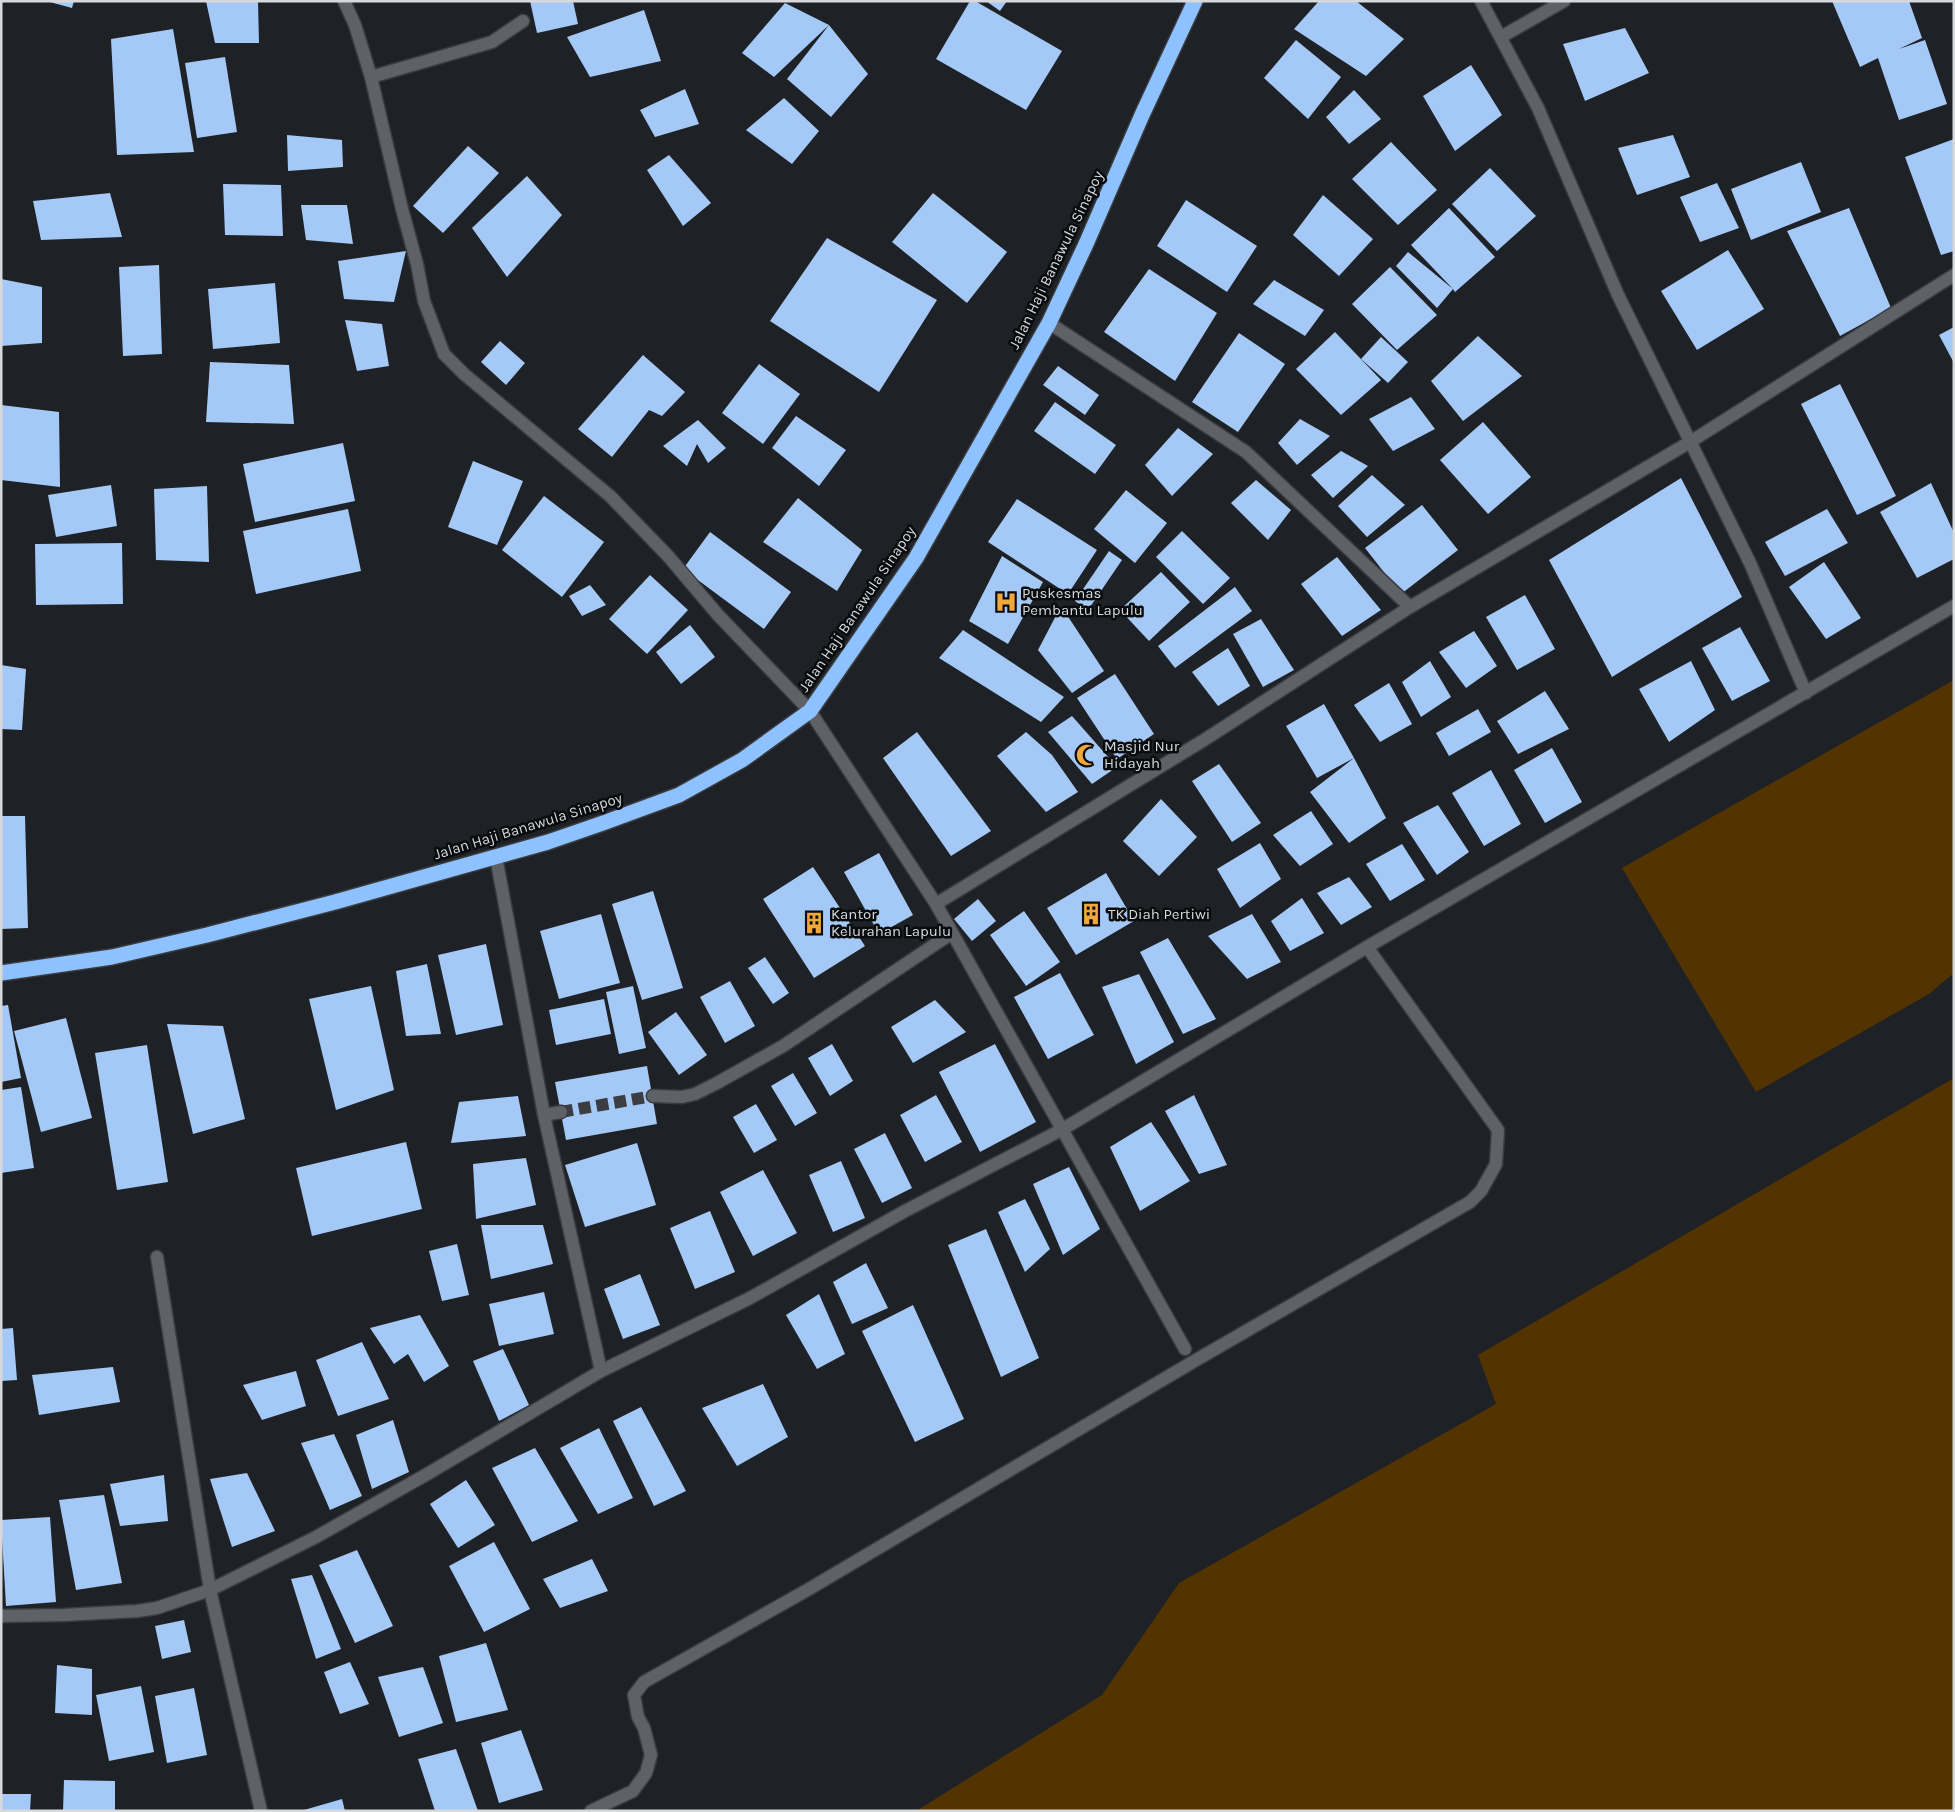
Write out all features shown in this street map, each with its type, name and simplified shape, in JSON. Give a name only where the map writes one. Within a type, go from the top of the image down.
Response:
[{"type":"highway","name":"Jalan Haji Banawula Sinapoy","points":[[1,973],[131,953],[335,902],[496,857],[594,826],[679,795],[742,760],[810,711],[916,558],[1048,323],[1086,244],[1142,115],[1195,1]]},
{"type":"street","points":[[344,1],[355,25],[371,77],[417,264],[424,301],[444,354],[464,374],[610,496],[668,556],[718,615],[810,711],[936,904],[1185,1348]]},
{"type":"street","points":[[1482,1],[1538,108],[1618,294],[1750,563],[1806,693]]},
{"type":"street","points":[[1501,37],[1564,1]]},
{"type":"street","points":[[371,77],[492,42],[523,21]]},
{"type":"street","points":[[936,904],[1204,740],[1410,607],[1690,442],[1954,275]]},
{"type":"street","points":[[1048,323],[1246,452],[1410,607]]},
{"type":"street","points":[[1,1616],[64,1615],[157,1608],[210,1590],[324,1533],[601,1371],[750,1298],[896,1215],[1063,1128],[1367,947],[1954,606]]},
{"type":"street","points":[[496,857],[544,1115],[601,1371]]},
{"type":"street","points":[[652,1096],[682,1097],[696,1094],[717,1083],[783,1046],[952,933]]},
{"type":"street","points":[[591,1811],[633,1790],[646,1773],[651,1755],[644,1728],[638,1717],[634,1695],[644,1682],[809,1589],[1188,1365],[1470,1202],[1481,1191],[1496,1164],[1498,1130],[1367,947]]},
{"type":"street","points":[[544,1115],[561,1112]]},
{"type":"street","points":[[157,1257],[210,1590],[261,1811]]},
{"type":"shaded area","points":[[1954,680],[1954,973],[1929,994],[1756,1092],[1622,868]]},
{"type":"shaded area","points":[[1954,1078],[1954,1811],[916,1811],[1102,1695],[1179,1583],[1496,1404],[1478,1355]]},
{"type":"building","points":[[46,1],[74,1],[72,8]]},
{"type":"building","points":[[206,1],[258,1],[259,43],[215,43]]},
{"type":"building","points":[[530,1],[573,1],[578,24],[537,33]]},
{"type":"building","points":[[970,1],[975,1],[1062,51],[1026,110],[936,59]]},
{"type":"building","points":[[986,1],[1007,1],[1000,11]]},
{"type":"building","points":[[1319,1],[1356,1],[1404,39],[1366,76],[1294,29]]},
{"type":"building","points":[[1832,1],[1909,1],[1922,38],[1899,49],[1925,40],[1947,104],[1899,120],[1878,58],[1860,67]]},
{"type":"building","points":[[785,3],[829,25],[774,77],[742,53]]},
{"type":"building","points":[[644,10],[661,61],[590,77],[567,37]]},
{"type":"building","points":[[829,25],[868,74],[831,117],[787,79]]},
{"type":"building","points":[[1625,28],[1649,73],[1585,101],[1563,44]]},
{"type":"building","points":[[173,29],[194,152],[117,155],[111,39]]},
{"type":"building","points":[[1296,40],[1341,77],[1308,119],[1264,78]]},
{"type":"building","points":[[225,57],[237,132],[197,138],[185,63]]},
{"type":"building","points":[[1471,65],[1502,115],[1455,151],[1423,96]]},
{"type":"building","points":[[685,89],[699,124],[655,137],[640,110]]},
{"type":"building","points":[[1354,90],[1381,119],[1349,144],[1326,117]]},
{"type":"building","points":[[784,98],[819,131],[792,164],[746,130]]},
{"type":"building","points":[[287,135],[342,140],[343,167],[288,171]]},
{"type":"building","points":[[1673,135],[1690,177],[1637,195],[1618,148]]},
{"type":"building","points":[[1954,139],[1954,251],[1941,255],[1905,157]]},
{"type":"building","points":[[1391,142],[1437,190],[1398,225],[1352,179]]},
{"type":"building","points":[[468,146],[499,173],[443,233],[413,206]]},
{"type":"building","points":[[669,155],[711,203],[683,226],[647,170]]},
{"type":"building","points":[[1801,162],[1821,212],[1751,240],[1731,189]]},
{"type":"building","points":[[1490,168],[1536,216],[1497,251],[1452,204]]},
{"type":"building","points":[[527,176],[562,215],[507,277],[472,228]]},
{"type":"building","points":[[1717,183],[1739,228],[1700,242],[1680,197]]},
{"type":"building","points":[[223,184],[281,185],[283,236],[225,235]]},
{"type":"building","points":[[110,193],[122,237],[41,240],[33,201]]},
{"type":"building","points":[[933,193],[1007,252],[967,303],[892,242]]},
{"type":"building","points":[[1323,195],[1373,239],[1339,276],[1293,235]]},
{"type":"building","points":[[1186,200],[1257,246],[1227,292],[1157,246]]},
{"type":"building","points":[[301,205],[347,205],[353,244],[306,240]]},
{"type":"building","points":[[1449,208],[1495,257],[1455,292],[1411,245]]},
{"type":"building","points":[[1849,208],[1891,308],[1840,336],[1787,231]]},
{"type":"building","points":[[827,238],[937,300],[879,392],[770,321]]},
{"type":"building","points":[[1728,250],[1764,309],[1697,350],[1661,291]]},
{"type":"building","points":[[406,251],[394,302],[344,299],[338,261]]},
{"type":"building","points":[[1408,252],[1453,289],[1437,308],[1396,266]]},
{"type":"building","points":[[159,265],[162,354],[123,356],[119,267]]},
{"type":"building","points":[[1390,267],[1437,315],[1397,350],[1352,304]]},
{"type":"building","points":[[1149,269],[1217,313],[1175,381],[1104,332]]},
{"type":"building","points":[[1,279],[42,287],[42,343],[1,346]]},
{"type":"building","points":[[1274,280],[1324,310],[1305,336],[1253,304]]},
{"type":"building","points":[[275,283],[280,343],[213,349],[208,289]]},
{"type":"building","points":[[345,320],[382,324],[389,366],[357,371]]},
{"type":"building","points":[[1954,327],[1954,363],[1939,335]]},
{"type":"building","points":[[1335,332],[1381,380],[1341,415],[1296,369]]},
{"type":"building","points":[[1239,333],[1285,364],[1238,432],[1192,402]]},
{"type":"building","points":[[1478,336],[1522,376],[1463,421],[1431,381]]},
{"type":"building","points":[[1381,337],[1408,362],[1388,383],[1361,359]]},
{"type":"building","points":[[500,341],[525,363],[506,385],[481,362]]},
{"type":"building","points":[[643,355],[685,392],[662,416],[649,410],[612,457],[578,429]]},
{"type":"building","points":[[210,362],[289,365],[294,424],[206,422]]},
{"type":"building","points":[[759,364],[800,394],[763,444],[722,413]]},
{"type":"building","points":[[1058,366],[1099,395],[1085,415],[1043,385]]},
{"type":"building","points":[[1840,384],[1896,496],[1857,515],[1801,404]]},
{"type":"building","points":[[1411,397],[1435,429],[1393,451],[1369,419]]},
{"type":"building","points":[[1055,402],[1116,445],[1095,474],[1034,431]]},
{"type":"building","points":[[1,405],[59,412],[60,487],[1,480]]},
{"type":"building","points":[[796,416],[846,450],[819,486],[772,448]]},
{"type":"building","points":[[1300,419],[1330,436],[1297,465],[1278,443]]},
{"type":"building","points":[[698,420],[726,448],[708,463],[697,444],[687,466],[663,446]]},
{"type":"building","points":[[1483,422],[1531,477],[1488,514],[1440,460]]},
{"type":"building","points":[[1178,428],[1213,454],[1172,496],[1145,465]]},
{"type":"building","points":[[343,443],[355,501],[255,522],[243,464]]},
{"type":"building","points":[[1341,451],[1368,466],[1333,498],[1311,475]]},
{"type":"building","points":[[473,461],[523,481],[497,545],[448,527]]},
{"type":"building","points":[[1372,475],[1405,505],[1367,537],[1338,506]]},
{"type":"building","points":[[1681,478],[1742,597],[1612,677],[1549,560]]},
{"type":"building","points":[[1256,480],[1291,510],[1268,540],[1231,503]]},
{"type":"building","points":[[1931,483],[1954,533],[1954,559],[1917,578],[1880,512]]},
{"type":"building","points":[[111,485],[117,526],[56,537],[48,495]]},
{"type":"building","points":[[207,486],[209,562],[156,560],[154,489]]},
{"type":"building","points":[[1126,490],[1167,523],[1135,563],[1094,529]]},
{"type":"building","points":[[544,496],[604,542],[562,597],[502,550]]},
{"type":"building","points":[[798,498],[862,550],[837,591],[763,542]]},
{"type":"building","points":[[1017,499],[1097,550],[1068,594],[988,542]]},
{"type":"building","points":[[1422,505],[1458,550],[1401,594],[1365,548]]},
{"type":"building","points":[[348,509],[361,571],[256,594],[243,531]]},
{"type":"building","points":[[1827,509],[1848,543],[1785,576],[1765,542]]},
{"type":"building","points":[[1182,531],[1230,578],[1203,604],[1156,557]]},
{"type":"building","points":[[710,532],[791,592],[764,629],[683,569]]},
{"type":"building","points":[[122,543],[123,604],[36,605],[35,544]]},
{"type":"building","points":[[1109,551],[1122,560],[1088,610],[1075,601]]},
{"type":"building","name":"Puskesmas Pembantu Lapulu","points":[[1002,556],[1043,582],[1008,644],[969,621]]},
{"type":"building","points":[[1337,557],[1381,610],[1342,636],[1301,584]]},
{"type":"building","points":[[1824,562],[1861,618],[1826,639],[1789,587]]},
{"type":"building","points":[[1161,572],[1190,602],[1149,641],[1120,610]]},
{"type":"building","points":[[650,575],[688,610],[647,654],[609,619]]},
{"type":"building","points":[[590,585],[606,605],[582,616],[569,596]]},
{"type":"building","points":[[1235,587],[1252,611],[1175,668],[1158,646]]},
{"type":"building","points":[[1525,595],[1555,649],[1517,670],[1486,617]]},
{"type":"building","points":[[1061,606],[1104,671],[1072,693],[1038,650]]},
{"type":"building","points":[[1261,619],[1294,670],[1263,687],[1233,634]]},
{"type":"building","points":[[690,625],[715,657],[681,684],[656,652]]},
{"type":"building","points":[[1740,627],[1770,681],[1732,701],[1702,648]]},
{"type":"building","points":[[963,630],[1064,697],[1041,722],[939,658]]},
{"type":"building","points":[[1474,631],[1497,666],[1466,688],[1439,652]]},
{"type":"building","points":[[1228,648],[1250,686],[1218,706],[1192,672]]},
{"type":"building","points":[[1430,661],[1451,697],[1421,717],[1402,682]]},
{"type":"building","points":[[1691,661],[1715,710],[1669,742],[1639,689]]},
{"type":"building","points":[[1,665],[26,669],[22,730],[1,729]]},
{"type":"building","points":[[1115,674],[1154,734],[1117,759],[1077,698]]},
{"type":"building","points":[[1389,683],[1412,724],[1380,742],[1354,705]]},
{"type":"building","points":[[1545,691],[1569,729],[1518,754],[1497,721]]},
{"type":"building","points":[[1324,704],[1354,758],[1317,778],[1286,726]]},
{"type":"building","points":[[1478,709],[1491,732],[1449,756],[1436,733]]},
{"type":"building","name":"Masjid Nur Hidayah","points":[[1072,716],[1117,767],[1092,784],[1048,732]]},
{"type":"building","points":[[917,732],[991,831],[951,856],[883,758]]},
{"type":"building","points":[[1026,732],[1052,755],[1078,792],[1046,812],[997,756]]},
{"type":"building","points":[[1552,748],[1582,802],[1545,823],[1514,770]]},
{"type":"building","points":[[1354,758],[1386,818],[1349,843],[1310,792]]},
{"type":"building","points":[[1219,764],[1261,823],[1232,842],[1192,781]]},
{"type":"building","points":[[1491,770],[1521,824],[1484,846],[1452,793]]},
{"type":"building","points":[[1161,799],[1197,837],[1159,876],[1123,841]]},
{"type":"building","points":[[1438,805],[1469,852],[1437,875],[1403,823]]},
{"type":"building","points":[[1311,811],[1333,844],[1300,866],[1273,835]]},
{"type":"building","points":[[1,816],[25,816],[28,928],[1,929]]},
{"type":"building","points":[[1260,843],[1281,879],[1240,908],[1217,869]]},
{"type":"building","points":[[1402,844],[1425,880],[1390,901],[1366,864]]},
{"type":"building","points":[[879,853],[913,915],[879,934],[844,872]]},
{"type":"building","name":"Kantor Kelurahan Lapulu","points":[[813,867],[865,946],[814,978],[763,899]]},
{"type":"building","name":"TK Diah Pertiwi","points":[[1106,873],[1134,921],[1076,955],[1047,908]]},
{"type":"building","points":[[1349,877],[1372,907],[1341,925],[1317,893]]},
{"type":"building","points":[[653,891],[683,988],[642,1000],[612,904]]},
{"type":"building","points":[[1302,898],[1324,933],[1290,951],[1271,921]]},
{"type":"building","points":[[978,899],[996,921],[972,941],[954,919]]},
{"type":"building","points":[[1024,911],[1060,962],[1026,986],[990,935]]},
{"type":"building","points":[[601,914],[620,983],[559,999],[540,931]]},
{"type":"building","points":[[1252,914],[1281,962],[1247,979],[1208,936]]},
{"type":"building","points":[[1168,938],[1216,1019],[1183,1034],[1140,952]]},
{"type":"building","points":[[486,944],[503,1025],[456,1035],[438,955]]},
{"type":"building","points":[[765,957],[789,993],[773,1004],[748,968]]},
{"type":"building","points":[[427,964],[441,1034],[406,1036],[396,971]]},
{"type":"building","points":[[1060,973],[1094,1035],[1048,1059],[1014,997]]},
{"type":"building","points":[[1139,974],[1174,1042],[1136,1064],[1102,987]]},
{"type":"building","points":[[730,981],[755,1026],[725,1043],[700,997]]},
{"type":"building","points":[[371,986],[394,1090],[336,1110],[309,999]]},
{"type":"building","points":[[633,986],[646,1048],[619,1054],[606,992]]},
{"type":"building","points":[[604,999],[611,1034],[556,1045],[549,1010]]},
{"type":"building","points":[[935,1000],[966,1032],[913,1063],[891,1027]]},
{"type":"building","points":[[8,1005],[21,1078],[1,1082],[1,1006]]},
{"type":"building","points":[[676,1012],[707,1055],[679,1075],[648,1032]]},
{"type":"building","points":[[66,1018],[92,1118],[41,1132],[14,1031]]},
{"type":"building","points":[[167,1024],[223,1026],[245,1119],[193,1134]]},
{"type":"building","points":[[832,1044],[853,1081],[830,1096],[808,1058]]},
{"type":"building","points":[[995,1044],[1036,1122],[980,1152],[939,1072]]},
{"type":"building","points":[[147,1045],[168,1182],[117,1190],[95,1053]]},
{"type":"building","points":[[647,1066],[657,1124],[566,1140],[555,1082]]},
{"type":"building","points":[[793,1073],[817,1113],[795,1126],[771,1086]]},
{"type":"building","points":[[21,1087],[34,1168],[1,1173],[1,1090]]},
{"type":"building","points":[[936,1095],[962,1142],[925,1162],[900,1115]]},
{"type":"building","points":[[1194,1095],[1227,1165],[1199,1174],[1165,1111]]},
{"type":"building","points":[[518,1096],[526,1136],[451,1143],[459,1102]]},
{"type":"building","points":[[756,1104],[777,1140],[754,1153],[733,1117]]},
{"type":"building","points":[[1151,1122],[1190,1181],[1140,1211],[1110,1147]]},
{"type":"building","points":[[885,1133],[912,1188],[882,1203],[854,1149]]},
{"type":"building","points":[[406,1142],[422,1209],[312,1236],[296,1168]]},
{"type":"building","points":[[637,1143],[656,1205],[585,1227],[565,1165]]},
{"type":"building","points":[[526,1158],[536,1205],[476,1219],[473,1164]]},
{"type":"building","points":[[841,1161],[865,1218],[833,1232],[809,1175]]},
{"type":"building","points":[[1069,1167],[1100,1229],[1063,1255],[1033,1184]]},
{"type":"building","points":[[763,1170],[797,1233],[753,1256],[720,1192]]},
{"type":"building","points":[[1025,1199],[1050,1249],[1025,1272],[998,1212]]},
{"type":"building","points":[[710,1211],[735,1272],[695,1289],[670,1228]]},
{"type":"building","points":[[481,1225],[543,1225],[553,1264],[491,1279]]},
{"type":"building","points":[[986,1229],[1039,1358],[1001,1377],[948,1245]]},
{"type":"building","points":[[457,1244],[469,1295],[442,1301],[429,1251]]},
{"type":"building","points":[[866,1263],[888,1308],[852,1324],[833,1282]]},
{"type":"building","points":[[640,1274],[660,1325],[623,1339],[604,1289]]},
{"type":"building","points":[[544,1292],[554,1334],[499,1346],[489,1304]]},
{"type":"building","points":[[819,1294],[845,1354],[817,1369],[786,1315]]},
{"type":"building","points":[[913,1305],[964,1419],[915,1442],[862,1331]]},
{"type":"building","points":[[420,1315],[449,1366],[424,1382],[408,1354],[394,1364],[370,1328]]},
{"type":"building","points":[[13,1328],[17,1380],[1,1381],[1,1329]]},
{"type":"building","points":[[362,1342],[389,1399],[338,1416],[316,1360]]},
{"type":"building","points":[[503,1349],[529,1405],[499,1421],[473,1361]]},
{"type":"building","points":[[113,1367],[120,1402],[39,1415],[32,1375]]},
{"type":"building","points":[[296,1371],[306,1406],[262,1420],[243,1385]]},
{"type":"building","points":[[763,1384],[788,1437],[737,1466],[702,1408]]},
{"type":"building","points":[[641,1407],[686,1491],[654,1506],[613,1421]]},
{"type":"building","points":[[393,1420],[409,1472],[372,1489],[356,1435]]},
{"type":"building","points":[[599,1428],[633,1498],[598,1514],[560,1448]]},
{"type":"building","points":[[334,1434],[362,1496],[330,1510],[301,1443]]},
{"type":"building","points":[[535,1448],[578,1521],[532,1542],[492,1468]]},
{"type":"building","points":[[247,1473],[275,1531],[232,1547],[210,1479]]},
{"type":"building","points":[[164,1475],[168,1521],[120,1526],[110,1484]]},
{"type":"building","points":[[466,1480],[495,1525],[458,1548],[430,1504]]},
{"type":"building","points":[[104,1495],[122,1583],[76,1590],[59,1500]]},
{"type":"building","points":[[50,1517],[56,1602],[6,1606],[1,1520]]},
{"type":"building","points":[[494,1542],[530,1609],[484,1632],[449,1566]]},
{"type":"building","points":[[357,1550],[393,1626],[355,1643],[319,1565]]},
{"type":"building","points":[[592,1559],[608,1591],[560,1608],[543,1579]]},
{"type":"building","points":[[312,1575],[341,1649],[316,1659],[291,1579]]},
{"type":"building","points":[[184,1620],[191,1652],[162,1659],[155,1626]]},
{"type":"building","points":[[486,1643],[508,1710],[456,1722],[439,1656]]},
{"type":"building","points":[[350,1662],[369,1704],[340,1714],[324,1672]]},
{"type":"building","points":[[57,1665],[92,1669],[92,1715],[55,1713]]},
{"type":"building","points":[[423,1667],[443,1723],[399,1737],[378,1677]]},
{"type":"building","points":[[141,1686],[154,1752],[109,1761],[96,1695]]},
{"type":"building","points":[[194,1688],[207,1755],[167,1763],[155,1696]]},
{"type":"building","points":[[521,1730],[543,1790],[499,1803],[481,1743]]},
{"type":"building","points":[[456,1749],[478,1811],[435,1811],[418,1759]]},
{"type":"building","points":[[64,1780],[115,1781],[115,1811],[63,1811]]},
{"type":"building","points":[[1,1794],[31,1794],[30,1811],[1,1811]]},
{"type":"building","points":[[342,1799],[345,1811],[304,1811],[304,1810]]},
{"type":"tunnel","points":[[561,1112],[653,1096]]},
{"type":"place","name":"Puskesmas Pembantu Lapulu","points":[[1006,602]]},
{"type":"place","name":"Masjid Nur Hidayah","points":[[1087,755]]},
{"type":"place","name":"TK Diah Pertiwi","points":[[1091,914]]},
{"type":"place","name":"Kantor Kelurahan Lapulu","points":[[814,923]]}]
